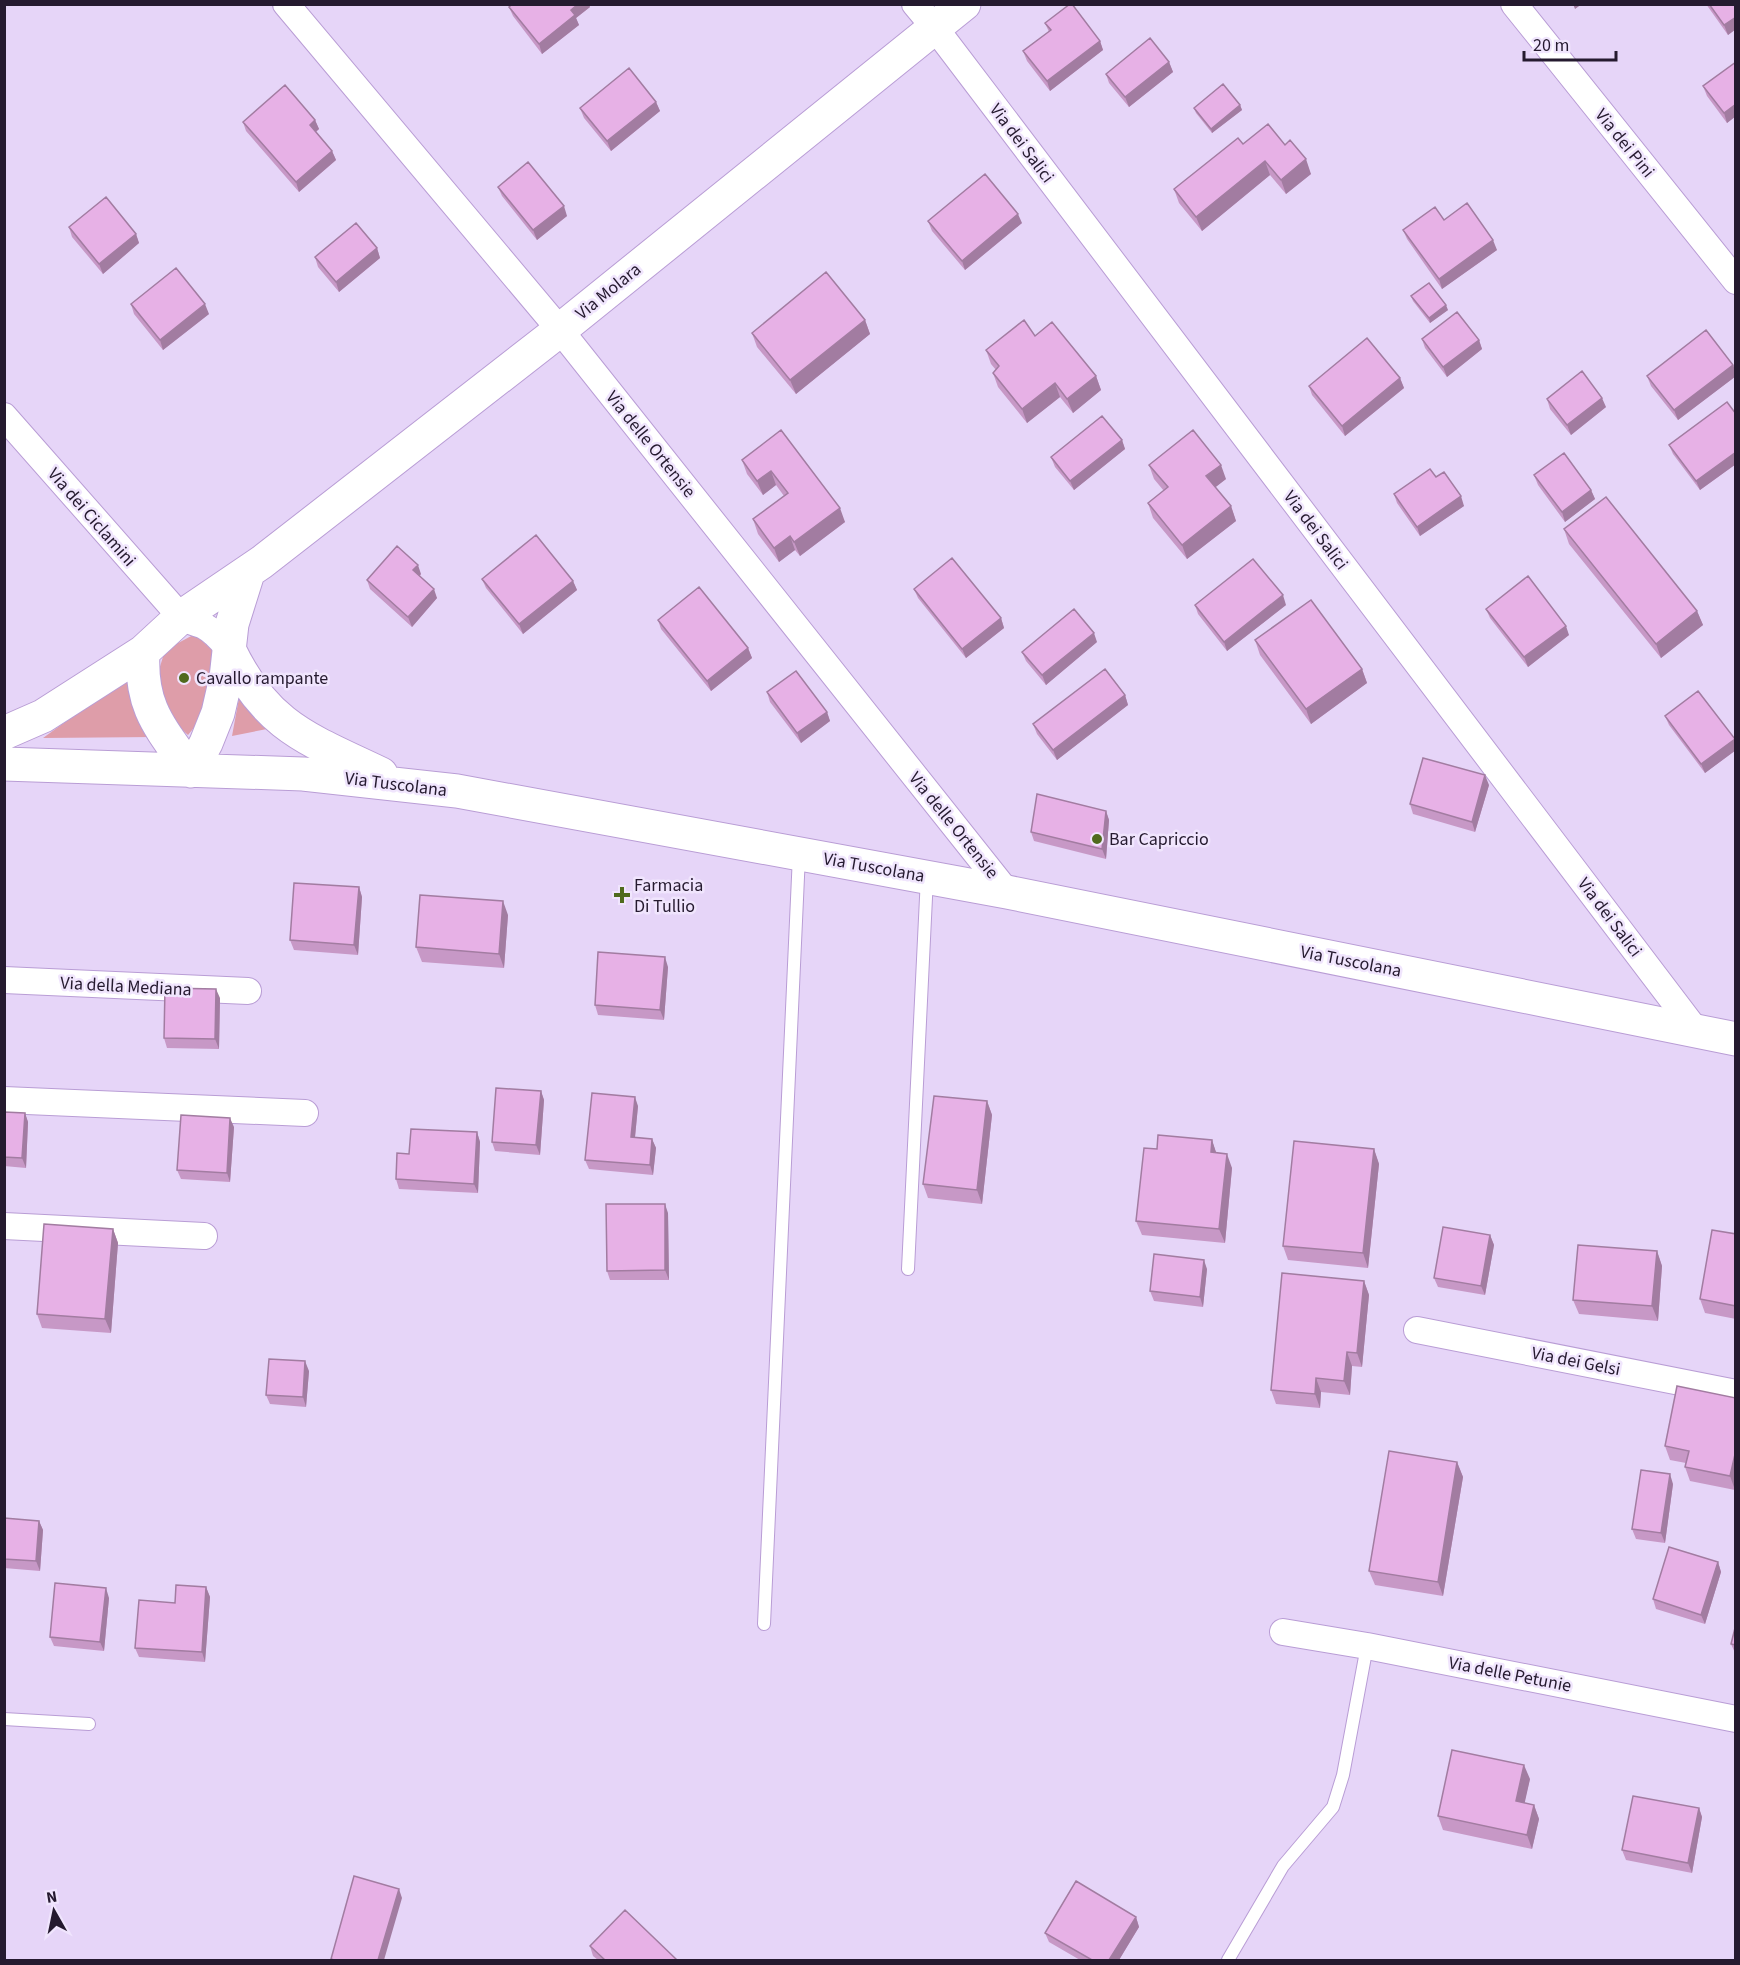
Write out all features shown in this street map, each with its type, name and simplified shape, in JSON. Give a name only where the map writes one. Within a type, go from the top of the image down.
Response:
[{"type":"main road","name":"Via Molara","points":[[4,733],[43,716],[143,652],[181,617],[248,573],[560,330],[925,16],[964,4]]},
{"type":"main road","points":[[143,652],[142,676],[148,705],[191,771],[218,713],[226,678],[235,614],[248,573]]},
{"type":"main road","points":[[229,650],[252,690],[264,705],[287,726],[320,745],[402,784]]},
{"type":"main road","name":"Via Tuscolana","points":[[4,764],[303,774],[457,791],[1007,892],[1736,1039]]},
{"type":"street","name":"Via delle Ortensie","points":[[286,4],[560,330],[1007,892]]},
{"type":"street","name":"Via dei Pini","points":[[1514,4],[1736,281]]},
{"type":"street","name":"Via dei Salici","points":[[925,16],[1697,1032]]},
{"type":"street","name":"Via dei Ciclamini","points":[[4,416],[181,617]]},
{"type":"street","points":[[181,617],[215,634],[229,650]]},
{"type":"street","name":"Via della Mediana","points":[[4,980],[248,991]]},
{"type":"street","points":[[4,1100],[305,1113]]},
{"type":"street","points":[[4,1226],[204,1236]]},
{"type":"street","name":"Via dei Gelsi","points":[[1417,1330],[1736,1392]]},
{"type":"street","name":"Via delle Petunie","points":[[1283,1632],[1367,1646],[1736,1719]]},
{"type":"lane","points":[[764,1624],[799,853]]},
{"type":"lane","points":[[908,1269],[927,877]]},
{"type":"lane","points":[[1228,1960],[1283,1866],[1333,1807],[1343,1775],[1367,1646]]},
{"type":"lane","points":[[4,1719],[88,1724]]},
{"type":"shaded area","points":[[195,634],[215,653],[215,702],[188,735],[169,718],[156,680],[165,650]]},
{"type":"shaded area","points":[[126,678],[154,737],[43,738]]},
{"type":"shaded area","points":[[239,698],[267,729],[232,736]]},
{"type":"building","points":[[512,4],[578,4],[571,10],[575,15],[539,44],[509,7]]},
{"type":"building","points":[[1070,4],[1100,41],[1047,81],[1023,51],[1051,30],[1045,23]]},
{"type":"building","points":[[1709,4],[1736,4],[1736,17],[1724,25]]},
{"type":"building","points":[[1150,38],[1169,62],[1125,97],[1106,74]]},
{"type":"building","points":[[1736,62],[1736,104],[1724,113],[1703,86]]},
{"type":"building","points":[[629,68],[656,102],[607,141],[580,108]]},
{"type":"building","points":[[1223,84],[1240,105],[1211,129],[1194,108]]},
{"type":"building","points":[[285,85],[315,120],[310,125],[332,151],[296,182],[243,122]]},
{"type":"building","points":[[1268,124],[1285,145],[1290,140],[1306,159],[1281,180],[1265,161],[1196,217],[1174,189],[1238,138],[1243,144]]},
{"type":"building","points":[[528,162],[564,206],[533,230],[498,187]]},
{"type":"building","points":[[985,174],[1018,214],[962,261],[928,221]]},
{"type":"building","points":[[106,197],[136,234],[99,264],[69,227]]},
{"type":"building","points":[[1467,203],[1493,240],[1439,279],[1403,230],[1435,207],[1444,220]]},
{"type":"building","points":[[356,223],[377,248],[336,282],[315,257]]},
{"type":"building","points":[[176,268],[205,304],[160,340],[131,304]]},
{"type":"building","points":[[826,272],[865,320],[790,380],[752,333]]},
{"type":"building","points":[[1429,283],[1446,305],[1429,318],[1411,296]]},
{"type":"building","points":[[1457,312],[1479,340],[1443,367],[1422,339]]},
{"type":"building","points":[[1024,320],[1035,336],[1052,322],[1096,376],[1067,399],[1055,383],[1022,409],[993,373],[999,366],[986,350]]},
{"type":"building","points":[[1706,330],[1733,365],[1674,410],[1647,376]]},
{"type":"building","points":[[1367,338],[1400,378],[1342,426],[1309,386]]},
{"type":"building","points":[[1582,371],[1602,398],[1567,425],[1547,399]]},
{"type":"building","points":[[1727,402],[1736,414],[1736,452],[1696,481],[1669,445]]},
{"type":"building","points":[[1102,416],[1122,440],[1070,481],[1051,457]]},
{"type":"building","points":[[781,430],[840,508],[794,542],[790,536],[774,548],[753,519],[788,493],[771,471],[757,481],[742,460]]},
{"type":"building","points":[[1193,430],[1221,465],[1206,476],[1231,506],[1182,545],[1148,503],[1168,487],[1149,465]]},
{"type":"building","points":[[1564,453],[1591,490],[1562,512],[1534,475]]},
{"type":"building","points":[[1430,469],[1436,477],[1444,472],[1461,496],[1417,527],[1394,494]]},
{"type":"building","points":[[1606,497],[1697,611],[1656,644],[1564,529]]},
{"type":"building","points":[[536,535],[573,581],[519,624],[482,579]]},
{"type":"building","points":[[397,546],[418,565],[413,570],[434,589],[408,617],[367,580]]},
{"type":"building","points":[[952,558],[1001,618],[962,649],[914,589]]},
{"type":"building","points":[[1253,559],[1283,595],[1224,642],[1195,605]]},
{"type":"building","points":[[1528,576],[1566,626],[1524,657],[1486,609]]},
{"type":"building","points":[[699,587],[748,648],[707,681],[658,620]]},
{"type":"building","points":[[1311,600],[1362,669],[1306,709],[1255,640]]},
{"type":"building","points":[[1074,609],[1094,633],[1042,675],[1022,652]]},
{"type":"building","points":[[1105,669],[1125,695],[1053,750],[1033,724]]},
{"type":"building","points":[[796,671],[827,712],[797,733],[767,692]]},
{"type":"building","points":[[1698,691],[1735,739],[1701,764],[1665,716]]},
{"type":"building","points":[[1423,758],[1485,775],[1472,822],[1410,804]]},
{"type":"building","points":[[1037,794],[1106,811],[1102,849],[1031,832]]},
{"type":"building","points":[[294,883],[359,887],[354,945],[290,940]]},
{"type":"building","points":[[420,895],[503,901],[499,954],[416,947]]},
{"type":"building","points":[[598,952],[665,957],[660,1010],[595,1005]]},
{"type":"building","points":[[165,988],[216,989],[215,1039],[164,1038]]},
{"type":"building","points":[[496,1088],[541,1091],[536,1145],[492,1142]]},
{"type":"building","points":[[592,1093],[635,1097],[631,1137],[652,1139],[650,1165],[585,1160]]},
{"type":"building","points":[[934,1096],[987,1101],[977,1190],[923,1184]]},
{"type":"building","points":[[4,1112],[25,1113],[22,1158],[4,1157]]},
{"type":"building","points":[[181,1115],[230,1118],[227,1173],[177,1170]]},
{"type":"building","points":[[411,1129],[477,1132],[474,1184],[396,1179],[397,1153],[409,1154]]},
{"type":"building","points":[[1158,1135],[1212,1140],[1211,1152],[1227,1154],[1219,1229],[1136,1221],[1144,1148],[1157,1149]]},
{"type":"building","points":[[1294,1141],[1374,1149],[1363,1253],[1283,1246]]},
{"type":"building","points":[[606,1204],[665,1204],[665,1270],[607,1271]]},
{"type":"building","points":[[44,1224],[113,1229],[105,1319],[37,1314]]},
{"type":"building","points":[[1443,1227],[1490,1235],[1481,1286],[1434,1278]]},
{"type":"building","points":[[1712,1230],[1736,1234],[1736,1306],[1700,1299]]},
{"type":"building","points":[[1578,1245],[1657,1251],[1652,1306],[1573,1300]]},
{"type":"building","points":[[1154,1254],[1204,1260],[1200,1297],[1150,1291]]},
{"type":"building","points":[[1282,1273],[1364,1281],[1357,1353],[1347,1352],[1344,1381],[1316,1378],[1315,1394],[1271,1390]]},
{"type":"building","points":[[269,1359],[305,1361],[303,1397],[266,1395]]},
{"type":"building","points":[[1677,1386],[1736,1398],[1736,1450],[1730,1476],[1685,1467],[1689,1451],[1665,1446]]},
{"type":"building","points":[[1389,1451],[1457,1462],[1438,1582],[1369,1571]]},
{"type":"building","points":[[1641,1470],[1670,1474],[1661,1533],[1632,1529]]},
{"type":"building","points":[[4,1518],[39,1521],[36,1561],[4,1559]]},
{"type":"building","points":[[1669,1547],[1718,1562],[1701,1615],[1653,1599]]},
{"type":"building","points":[[55,1583],[106,1588],[100,1642],[50,1637]]},
{"type":"building","points":[[176,1585],[206,1587],[202,1652],[135,1648],[139,1600],[175,1603]]},
{"type":"building","points":[[1736,1624],[1736,1645],[1731,1644]]},
{"type":"building","points":[[1452,1750],[1524,1765],[1516,1801],[1534,1805],[1527,1835],[1438,1816]]},
{"type":"building","points":[[1633,1796],[1699,1808],[1688,1863],[1622,1850]]},
{"type":"building","points":[[354,1876],[399,1889],[378,1960],[331,1959]]},
{"type":"building","points":[[1076,1881],[1136,1917],[1109,1960],[1092,1960],[1045,1933]]},
{"type":"building","points":[[625,1910],[677,1960],[605,1960],[590,1946]]},
{"type":"place","name":"Cavallo rampante","points":[[184,678]]},
{"type":"place","name":"Bar Capriccio","points":[[1097,839]]},
{"type":"place","name":"Farmacia Di Tullio","points":[[622,895]]}]
